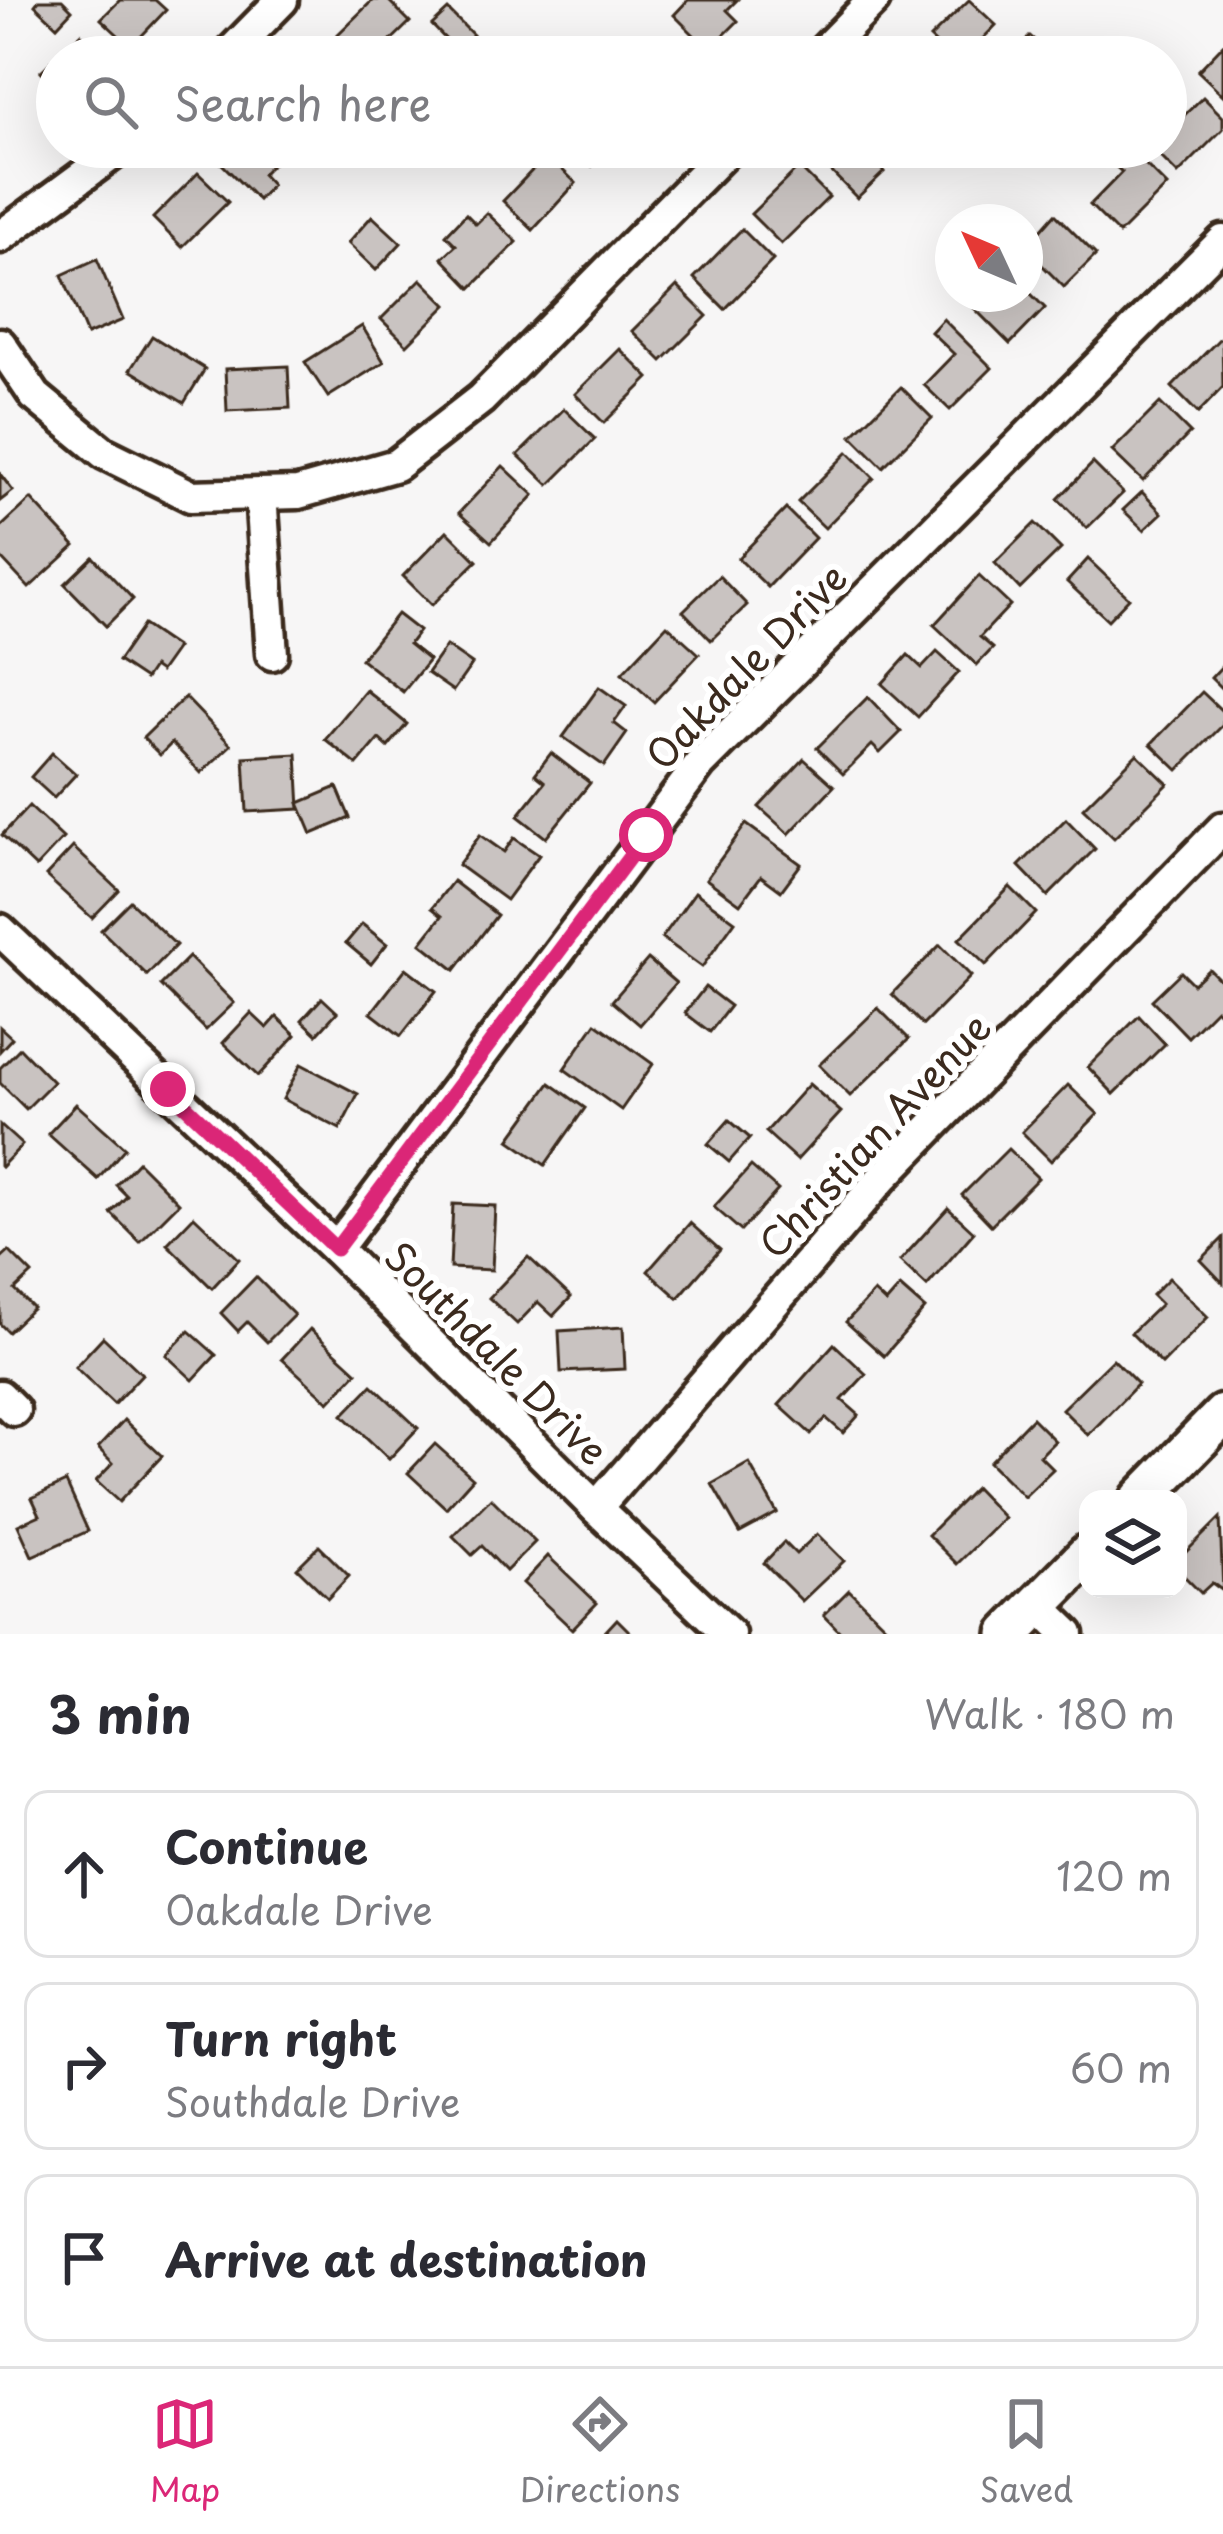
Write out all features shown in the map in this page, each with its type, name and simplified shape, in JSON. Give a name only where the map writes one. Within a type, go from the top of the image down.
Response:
[{"type":"street","points":[[247,36],[282,0]]},
{"type":"street","points":[[839,36],[874,0]]},
{"type":"street","points":[[0,237],[94,168]]},
{"type":"street","points":[[0,344],[35,396],[104,453],[191,496],[298,493],[396,465],[482,399],[709,168]]},
{"type":"street","name":"Oakdale Drive","points":[[336,1249],[700,764],[1223,241]]},
{"type":"street","points":[[260,494],[272,654]]},
{"type":"street","name":"Christian Avenue","points":[[596,1508],[883,1177],[1223,828]]},
{"type":"street","name":"Southdale Drive","points":[[0,930],[336,1249],[729,1634]]},
{"type":"street","points":[[1151,1490],[1223,1415]]},
{"type":"street","points":[[1009,1634],[1079,1563]]},
{"type":"street","points":[[1038,1605],[1068,1634]]},
{"type":"building","points":[[39,0],[62,0],[72,10],[57,26],[35,5]]},
{"type":"building","points":[[120,0],[155,0],[166,10],[141,36],[119,36],[101,19]]},
{"type":"building","points":[[373,0],[388,0],[410,22],[396,36],[336,36]]},
{"type":"building","points":[[688,0],[737,0],[727,10],[738,21],[723,36],[695,36],[674,15]]},
{"type":"building","points":[[969,0],[996,25],[985,36],[932,36]]},
{"type":"building","points":[[448,10],[473,35],[443,36],[432,25]]},
{"type":"building","points":[[1223,45],[1223,95],[1198,71]]},
{"type":"building","points":[[1203,97],[1223,117],[1223,129],[1187,165],[1187,113]]},
{"type":"building","points":[[226,168],[268,168],[262,174],[272,185],[258,200]]},
{"type":"building","points":[[535,168],[560,168],[576,183],[533,230],[503,201]]},
{"type":"building","points":[[798,168],[829,197],[781,244],[751,214]]},
{"type":"building","points":[[828,168],[880,168],[884,172],[857,198]]},
{"type":"building","points":[[1117,168],[1149,168],[1167,186],[1119,234],[1090,205],[1122,172]]},
{"type":"building","points":[[198,173],[228,202],[182,247],[153,218]]},
{"type":"building","points":[[487,213],[517,242],[471,288],[442,258],[456,245],[446,235],[466,214],[476,224]]},
{"type":"building","points":[[1055,214],[1096,255],[1064,287],[1043,266],[1043,228]]},
{"type":"building","points":[[372,216],[401,243],[376,270],[348,243]]},
{"type":"building","points":[[742,229],[773,260],[725,309],[694,278]]},
{"type":"building","points":[[97,259],[123,320],[87,335],[62,275]]},
{"type":"building","points":[[421,279],[447,305],[407,345],[381,319]]},
{"type":"building","points":[[677,286],[707,316],[662,361],[632,331]]},
{"type":"building","points":[[978,312],[1041,312],[1010,344]]},
{"type":"building","points":[[943,319],[992,368],[950,410],[924,385],[954,354],[931,332]]},
{"type":"building","points":[[362,326],[384,362],[328,397],[305,362]]},
{"type":"building","points":[[152,336],[205,369],[184,403],[130,370]]},
{"type":"building","points":[[1222,336],[1223,387],[1198,413],[1172,387]]},
{"type":"building","points":[[620,349],[649,378],[604,423],[575,394]]},
{"type":"building","points":[[288,366],[290,408],[227,411],[225,369]]},
{"type":"building","points":[[901,387],[932,418],[883,467],[852,436]]},
{"type":"building","points":[[1160,403],[1190,433],[1143,481],[1112,451]]},
{"type":"building","points":[[564,409],[595,439],[549,485],[518,455]]},
{"type":"building","points":[[848,452],[874,478],[825,528],[798,502]]},
{"type":"building","points":[[1093,463],[1123,493],[1087,528],[1058,499]]},
{"type":"building","points":[[503,466],[534,495],[491,542],[459,513]]},
{"type":"building","points":[[0,474],[13,491],[0,501]]},
{"type":"building","points":[[1142,492],[1162,513],[1144,530],[1123,510]]},
{"type":"building","points":[[31,499],[75,546],[29,588],[0,557],[0,528]]},
{"type":"building","points":[[786,509],[815,538],[768,587],[738,558]]},
{"type":"building","points":[[1035,523],[1061,549],[1020,589],[995,563]]},
{"type":"building","points":[[447,531],[477,561],[432,605],[403,576]]},
{"type":"building","points":[[93,557],[133,599],[106,626],[65,584]]},
{"type":"building","points":[[1088,559],[1129,598],[1108,620],[1067,582]]},
{"type":"building","points":[[719,576],[747,605],[711,640],[683,611]]},
{"type":"building","points":[[979,576],[1010,605],[980,637],[993,648],[977,665],[934,625]]},
{"type":"building","points":[[397,614],[419,631],[409,644],[429,660],[403,692],[361,659]]},
{"type":"building","points":[[143,625],[177,648],[160,672],[153,667],[145,679],[118,661]]},
{"type":"building","points":[[667,625],[699,654],[654,702],[622,673]]},
{"type":"building","points":[[446,646],[472,664],[453,691],[427,673]]},
{"type":"building","points":[[937,652],[959,672],[918,717],[882,684],[908,655],[922,668]]},
{"type":"building","points":[[1223,665],[1223,690],[1211,678]]},
{"type":"building","points":[[599,687],[626,706],[614,723],[627,733],[604,766],[563,737]]},
{"type":"building","points":[[366,690],[407,724],[388,747],[379,739],[357,765],[325,739]]},
{"type":"building","points":[[1202,692],[1223,712],[1223,725],[1178,770],[1151,744]]},
{"type":"building","points":[[185,697],[231,745],[201,773],[172,743],[160,755],[143,738]]},
{"type":"building","points":[[868,697],[901,732],[880,753],[872,745],[843,774],[817,748]]},
{"type":"building","points":[[52,753],[76,774],[54,798],[31,777]]},
{"type":"building","points":[[551,753],[590,783],[546,838],[518,816],[545,782],[535,774]]},
{"type":"building","points":[[297,754],[300,809],[247,812],[244,757]]},
{"type":"building","points":[[1137,754],[1168,784],[1114,838],[1083,808]]},
{"type":"building","points":[[804,759],[834,786],[789,834],[759,807]]},
{"type":"building","points":[[337,787],[350,818],[312,834],[299,803]]},
{"type":"building","points":[[29,806],[63,838],[36,867],[2,835]]},
{"type":"building","points":[[1066,819],[1095,849],[1048,896],[1019,866]]},
{"type":"building","points":[[746,824],[801,864],[781,891],[761,876],[740,904],[706,879]]},
{"type":"building","points":[[480,835],[504,852],[514,838],[539,855],[506,900],[458,865]]},
{"type":"building","points":[[73,847],[119,890],[92,918],[46,876]]},
{"type":"building","points":[[453,881],[497,915],[455,970],[421,943],[442,916],[432,908]]},
{"type":"building","points":[[1010,887],[1036,913],[986,965],[959,939]]},
{"type":"building","points":[[695,892],[735,921],[702,967],[662,938]]},
{"type":"building","points":[[130,901],[176,945],[147,975],[101,930]]},
{"type":"building","points":[[362,924],[387,944],[371,964],[346,943]]},
{"type":"building","points":[[940,945],[971,976],[923,1025],[892,994]]},
{"type":"building","points":[[189,957],[234,1003],[206,1030],[161,985]]},
{"type":"building","points":[[648,959],[676,983],[640,1025],[612,1001]]},
{"type":"building","points":[[406,968],[436,991],[401,1036],[371,1013]]},
{"type":"building","points":[[1209,969],[1223,983],[1223,1016],[1216,1009],[1188,1037],[1152,1000],[1181,972],[1193,984]]},
{"type":"building","points":[[705,987],[730,1006],[710,1032],[685,1013]]},
{"type":"building","points":[[322,998],[337,1012],[317,1034],[302,1020]]},
{"type":"building","points":[[878,1008],[909,1039],[850,1096],[819,1065]]},
{"type":"building","points":[[251,1013],[267,1028],[277,1017],[296,1035],[258,1076],[223,1043]]},
{"type":"building","points":[[1139,1016],[1165,1044],[1114,1094],[1088,1067]]},
{"type":"building","points":[[596,1023],[653,1064],[621,1110],[564,1069]]},
{"type":"building","points":[[0,1027],[12,1038],[0,1051]]},
{"type":"building","points":[[20,1048],[53,1082],[26,1109],[0,1083],[0,1068]]},
{"type":"building","points":[[301,1064],[358,1094],[340,1129],[283,1099]]},
{"type":"building","points":[[550,1083],[585,1108],[545,1165],[509,1140]]},
{"type":"building","points":[[809,1084],[841,1112],[797,1160],[766,1132]]},
{"type":"building","points":[[1068,1085],[1098,1114],[1051,1161],[1022,1132]]},
{"type":"building","points":[[76,1104],[125,1148],[98,1179],[48,1134]]},
{"type":"building","points":[[729,1120],[750,1138],[729,1162],[708,1144]]},
{"type":"building","points":[[0,1125],[22,1145],[1,1167],[0,1166]]},
{"type":"building","points":[[1008,1149],[1038,1178],[991,1225],[962,1195]]},
{"type":"building","points":[[138,1162],[179,1203],[140,1242],[111,1213],[127,1196],[116,1185]]},
{"type":"building","points":[[751,1166],[778,1190],[741,1231],[714,1207]]},
{"type":"building","points":[[453,1204],[495,1206],[492,1270],[450,1268]]},
{"type":"building","points":[[948,1208],[974,1232],[927,1286],[900,1261]]},
{"type":"building","points":[[194,1216],[239,1259],[212,1288],[167,1244]]},
{"type":"building","points":[[690,1223],[720,1250],[678,1298],[648,1271]]},
{"type":"building","points":[[1223,1238],[1223,1283],[1201,1260]]},
{"type":"building","points":[[9,1251],[32,1274],[15,1290],[33,1308],[8,1332],[0,1324],[0,1259]]},
{"type":"building","points":[[528,1257],[571,1297],[553,1316],[538,1302],[517,1324],[489,1298]]},
{"type":"building","points":[[256,1277],[294,1315],[267,1342],[247,1322],[238,1331],[221,1313]]},
{"type":"building","points":[[1169,1278],[1208,1317],[1162,1364],[1131,1333],[1161,1304],[1152,1295]]},
{"type":"building","points":[[900,1287],[925,1309],[884,1356],[846,1322],[874,1292],[886,1303]]},
{"type":"building","points":[[623,1327],[625,1369],[561,1372],[559,1331]]},
{"type":"building","points":[[310,1329],[357,1372],[329,1402],[282,1359]]},
{"type":"building","points":[[189,1331],[216,1355],[193,1380],[166,1355]]},
{"type":"building","points":[[103,1337],[142,1374],[114,1404],[75,1367]]},
{"type":"building","points":[[834,1344],[866,1374],[842,1400],[859,1415],[843,1433],[826,1418],[811,1434],[779,1405]]},
{"type":"building","points":[[1113,1359],[1138,1384],[1088,1435],[1062,1409]]},
{"type":"building","points":[[372,1385],[418,1428],[389,1459],[343,1415]]},
{"type":"building","points":[[1032,1418],[1055,1441],[1040,1456],[1053,1469],[1024,1497],[989,1462]]},
{"type":"building","points":[[124,1420],[162,1456],[119,1502],[96,1481],[113,1463],[98,1448]]},
{"type":"building","points":[[435,1444],[473,1478],[446,1508],[408,1473]]},
{"type":"building","points":[[749,1463],[777,1513],[740,1533],[712,1484]]},
{"type":"building","points":[[66,1482],[88,1531],[32,1556],[18,1525],[40,1515],[32,1498]]},
{"type":"building","points":[[975,1488],[1004,1518],[957,1564],[928,1535]]},
{"type":"building","points":[[491,1498],[535,1542],[506,1571],[482,1546],[472,1555],[453,1536]]},
{"type":"building","points":[[1220,1518],[1223,1591],[1212,1583],[1201,1593],[1187,1579],[1187,1551]]},
{"type":"building","points":[[817,1534],[844,1561],[802,1601],[764,1563],[784,1542],[796,1554]]},
{"type":"building","points":[[319,1546],[349,1576],[328,1598],[297,1568]]},
{"type":"building","points":[[548,1556],[597,1603],[572,1629],[523,1583]]},
{"type":"building","points":[[849,1590],[894,1634],[842,1634],[824,1615]]},
{"type":"building","points":[[617,1619],[632,1634],[603,1634]]},
{"type":"route","points":[[168,1089],[336,1249],[646,835]]}]
